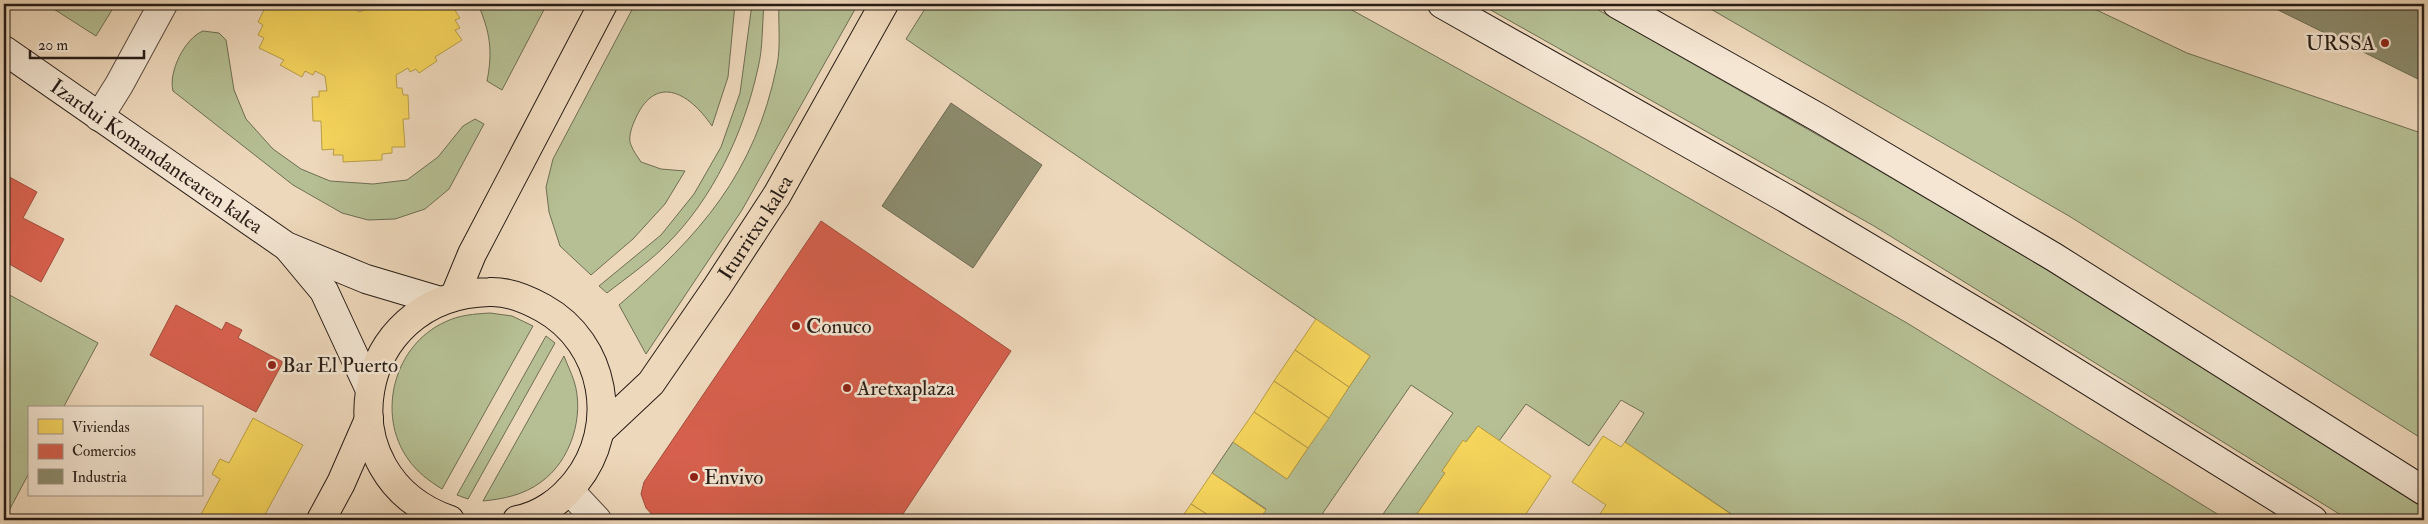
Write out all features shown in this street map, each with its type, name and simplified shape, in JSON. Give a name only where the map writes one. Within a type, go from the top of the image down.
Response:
[{"type":"main road","points":[[99,117],[119,85],[163,4]]},
{"type":"main road","points":[[448,298],[603,4]]},
{"type":"main road","name":"Iturritxu kalea","points":[[601,430],[651,383],[718,287],[777,195],[884,4]]},
{"type":"main road","points":[[1442,4],[1804,209],[2007,330],[2313,520]]},
{"type":"main road","points":[[1617,4],[1821,119],[2046,252],[2424,491]]},
{"type":"main road","name":"Izardui Komandantearen kalea","points":[[4,50],[286,246],[366,279],[448,298]]},
{"type":"main road","name":"Izardui Komandantearen kalea","points":[[286,246],[324,292],[370,390]]},
{"type":"main road","points":[[450,520],[415,503],[397,486],[383,466],[369,419],[370,390],[380,360],[387,346],[401,327],[420,312],[448,298],[491,291],[526,298],[557,316],[574,332],[589,353],[600,387],[602,404],[601,430],[594,452],[584,473],[556,506],[526,519],[517,520]]},
{"type":"main road","points":[[321,520],[341,483],[369,419]]},
{"type":"main road","points":[[556,506],[597,520]]},
{"type":"green space","points":[[46,4],[113,4],[115,5],[96,36]]},
{"type":"green space","points":[[478,4],[547,4],[502,90],[487,81],[490,60],[488,33]]},
{"type":"green space","points":[[635,4],[735,4],[728,77],[712,126],[692,104],[682,96],[671,92],[651,97],[642,107],[634,122],[630,137],[630,143],[641,162],[661,169],[685,171],[665,204],[633,239],[591,275],[560,246],[549,212],[546,187],[553,159]]},
{"type":"green space","points":[[752,4],[764,4],[760,60],[744,116],[724,163],[712,186],[683,227],[652,258],[607,293],[599,286],[661,235],[694,194],[721,147],[740,93]]},
{"type":"green space","points":[[779,4],[858,4],[742,210],[646,354],[619,305],[675,253],[699,227],[720,200],[739,170],[754,139],[767,104],[777,65]]},
{"type":"green space","points":[[928,4],[1341,4],[1598,146],[1907,323],[2227,520],[1740,520],[1625,442],[1644,413],[1621,400],[1589,446],[1526,404],[1499,441],[1478,426],[1466,442],[1463,441],[1442,471],[1445,473],[1413,520],[1379,520],[1453,413],[1411,385],[1318,520],[1259,520],[1266,509],[1212,473],[1233,442],[1287,479],[1370,356],[906,39]]},
{"type":"green space","points":[[1480,4],[1588,4],[1844,150],[2139,324],[2424,508],[2424,520],[2349,520],[1874,226]]},
{"type":"green space","points":[[1702,4],[2084,4],[2187,53],[2424,134],[2424,440],[2069,216]]},
{"type":"green space","points":[[203,31],[219,33],[226,40],[234,90],[246,119],[273,149],[301,169],[330,181],[373,184],[407,180],[438,157],[463,126],[475,119],[484,124],[449,189],[425,209],[395,219],[368,220],[342,213],[293,185],[173,91],[173,75],[179,56],[190,41]]},
{"type":"green space","points":[[4,292],[98,343],[64,406],[28,406],[28,475],[4,520]]},
{"type":"green space","points":[[490,313],[512,316],[533,326],[442,489],[415,468],[398,441],[393,422],[392,402],[395,382],[402,364],[413,347],[427,333],[445,322],[456,318],[472,314]]},
{"type":"green space","points":[[546,336],[555,343],[468,499],[457,495]]},
{"type":"green space","points":[[564,356],[574,381],[578,408],[573,436],[568,450],[551,473],[528,490],[513,496],[483,501]]},
{"type":"building: Viviendas","points":[[267,4],[348,4],[360,12],[370,6],[368,4],[451,4],[460,18],[455,20],[460,28],[455,30],[462,40],[435,57],[437,61],[419,73],[416,69],[410,72],[408,68],[396,75],[397,88],[402,88],[403,95],[408,95],[409,119],[403,119],[405,147],[392,147],[392,153],[382,154],[382,160],[343,162],[343,155],[333,155],[334,149],[322,150],[321,121],[313,121],[312,97],[319,97],[319,91],[327,91],[325,76],[315,71],[313,75],[305,71],[302,77],[280,65],[284,60],[259,48],[264,38],[258,35],[263,25],[258,22]]},
{"type":"building: Viviendas","points":[[1316,319],[1370,356],[1349,387],[1295,350]]},
{"type":"building: Viviendas","points":[[1295,350],[1349,387],[1329,418],[1274,381]]},
{"type":"building: Viviendas","points":[[1274,381],[1329,418],[1308,448],[1254,412]]},
{"type":"building: Viviendas","points":[[1254,412],[1308,448],[1287,479],[1233,442]]},
{"type":"building: Viviendas","points":[[253,418],[303,445],[262,520],[198,520],[220,479],[212,474],[220,459],[229,463]]},
{"type":"building: Viviendas","points":[[1478,426],[1551,476],[1522,520],[1425,520],[1417,514],[1445,473],[1442,471],[1463,440],[1466,442]]},
{"type":"building: Viviendas","points":[[1603,436],[1621,447],[1625,442],[1732,515],[1729,520],[1596,520],[1606,505],[1572,482]]},
{"type":"building: Viviendas","points":[[1212,473],[1266,510],[1259,520],[1216,520],[1191,504]]},
{"type":"building: Viviendas","points":[[1191,504],[1216,520],[1180,520]]},
{"type":"building: Viviendas","points":[[46,514],[58,520],[43,520]]},
{"type":"building: Comercios","points":[[4,174],[37,192],[23,218],[64,239],[41,282],[4,261]]},
{"type":"building: Comercios","name":"Aretxaplaza","points":[[821,221],[1011,351],[899,520],[657,520],[646,508],[641,494],[644,482]]},
{"type":"building: Comercios","points":[[176,305],[222,330],[226,322],[242,330],[238,338],[283,362],[256,412],[150,355]]},
{"type":"building: Industria","name":"URSSA","points":[[2266,4],[2424,4],[2424,82]]},
{"type":"building: Industria","points":[[951,103],[1042,165],[973,268],[882,206]]},
{"type":"place","name":"URSSA","points":[[2385,43]]},
{"type":"place","name":"Conuco","points":[[796,326]]},
{"type":"place","name":"Bar El Puerto","points":[[272,365]]},
{"type":"place","name":"Aretxaplaza","points":[[847,388]]},
{"type":"place","name":"Envivo","points":[[694,477]]}]
